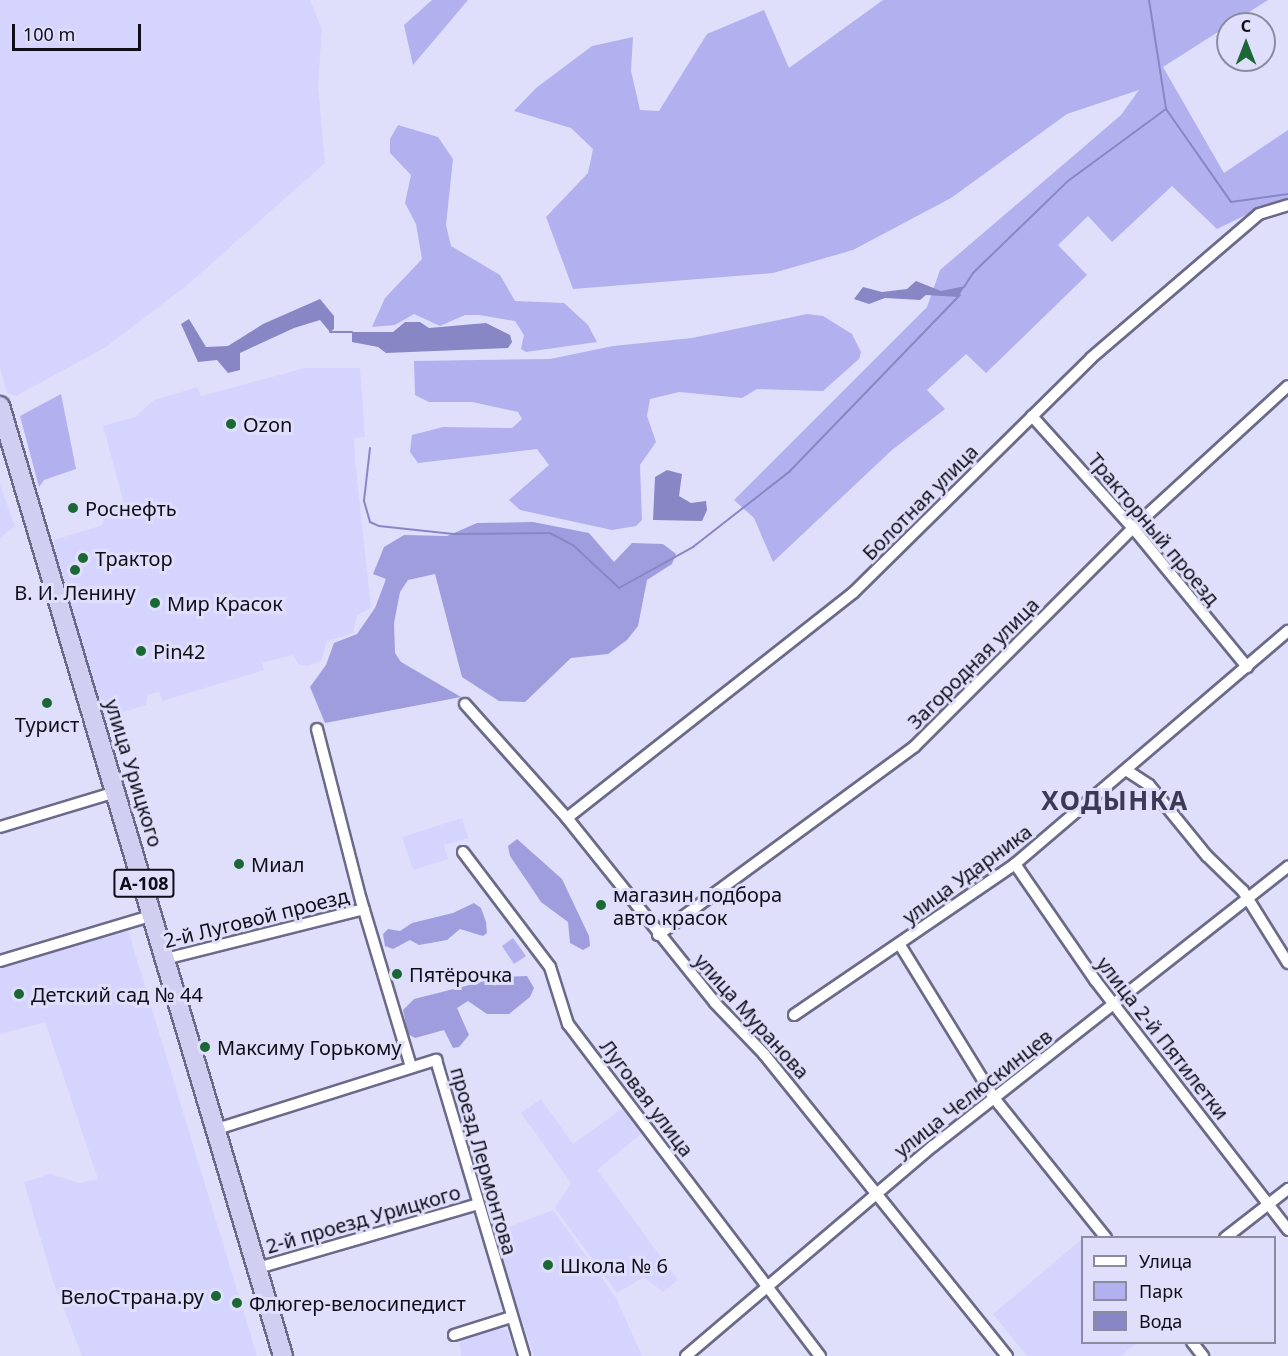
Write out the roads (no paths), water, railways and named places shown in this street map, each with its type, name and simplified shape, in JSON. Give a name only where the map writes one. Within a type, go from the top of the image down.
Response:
[{"type":"highway","name":"улица Урицкого","points":[[1,408],[111,794],[143,918],[161,960],[217,1129],[283,1356]]},
{"type":"highway","name":"улица Урицкого","points":[[0,442],[161,960],[274,1356]]},
{"type":"street","name":"Болотная улица","points":[[567,818],[853,593],[1091,358],[1259,214],[1288,205]]},
{"type":"street","name":"Загородная улица","points":[[658,935],[914,747],[1133,528],[1288,386]]},
{"type":"street","name":"Тракторный проезд","points":[[1032,416],[1133,528],[1247,667]]},
{"type":"street","name":"улица Ударника","points":[[794,1015],[900,945],[1015,864],[1288,632]]},
{"type":"street","name":"улица Муранова","points":[[465,704],[567,818],[658,935],[764,1054],[878,1191],[1007,1356]]},
{"type":"street","points":[[217,1129],[411,1067],[364,909],[317,729]]},
{"type":"street","points":[[1126,770],[1149,785],[1207,856],[1247,897],[1288,963]]},
{"type":"street","points":[[0,827],[111,794]]},
{"type":"street","name":"Луговая улица","points":[[463,852],[550,967],[568,1024],[820,1356]]},
{"type":"street","name":"улица 2-й Пятилетки","points":[[1015,864],[1114,1004],[1288,1230]]},
{"type":"street","name":"улица Челюскинцев","points":[[686,1356],[878,1191],[1247,897],[1288,867]]},
{"type":"street","name":"2-й Луговой проезд","points":[[161,960],[364,909]]},
{"type":"street","points":[[0,961],[143,918]]},
{"type":"street","points":[[900,945],[994,1098],[1104,1236]]},
{"type":"street","name":"проезд Лермонтова","points":[[411,1067],[436,1060],[524,1356]]},
{"type":"street","points":[[1228,1236],[1288,1189]]},
{"type":"street","name":"2-й проезд Урицкого","points":[[258,1268],[477,1204]]},
{"type":"street","points":[[454,1335],[511,1317]]},
{"type":"street","points":[[1194,1344],[1203,1356]]},
{"type":"water","points":[[916,281],[941,291],[965,286],[958,297],[926,295],[920,300],[885,298],[869,304],[854,299],[863,287],[882,292],[907,289]]},
{"type":"water","points":[[320,299],[334,316],[334,329],[330,332],[320,320],[294,328],[240,353],[240,370],[228,373],[217,360],[198,362],[181,324],[189,319],[206,347],[228,346],[263,324]]},
{"type":"water","points":[[405,322],[420,322],[429,328],[486,323],[510,335],[512,342],[508,348],[386,353],[378,347],[352,342],[352,332],[393,332]]},
{"type":"water","points":[[667,470],[682,474],[679,496],[691,503],[706,501],[707,510],[702,521],[653,520],[655,477]]},
{"type":"waterway","points":[[1149,0],[1166,109]]},
{"type":"waterway","points":[[964,287],[973,273],[1068,181],[1166,109],[1231,202],[1288,194]]},
{"type":"waterway","points":[[370,448],[364,501],[370,522],[379,526],[454,534],[550,533],[574,546],[619,588],[693,547],[789,472],[960,295]]},
{"type":"waterway","points":[[330,332],[352,332]]},
{"type":"place","name":"Ozon","points":[[231,424]]},
{"type":"place","name":"Роснефть","points":[[73,508]]},
{"type":"place","name":"Трактор","points":[[83,558]]},
{"type":"place","name":"В. И. Ленину","points":[[75,570]]},
{"type":"place","name":"Мир Красок","points":[[155,603]]},
{"type":"place","name":"Pin42","points":[[141,651]]},
{"type":"place","name":"Турист","points":[[47,703]]},
{"type":"place","name":"Миал","points":[[239,864]]},
{"type":"place","name":"магазин подбора авто красок","points":[[601,905]]},
{"type":"place","name":"Пятёрочка","points":[[397,974]]},
{"type":"place","name":"Детский сад № 44","points":[[19,994]]},
{"type":"place","name":"Максиму Горькому","points":[[205,1047]]},
{"type":"place","name":"Школа № 6","points":[[548,1265]]},
{"type":"place","name":"ВелоСтрана.ру","points":[[216,1296]]},
{"type":"place","name":"Флюгер-велосипедист","points":[[237,1303]]},
{"type":"district","name":"ХОДЫНКА","points":[[1115,801]]}]
